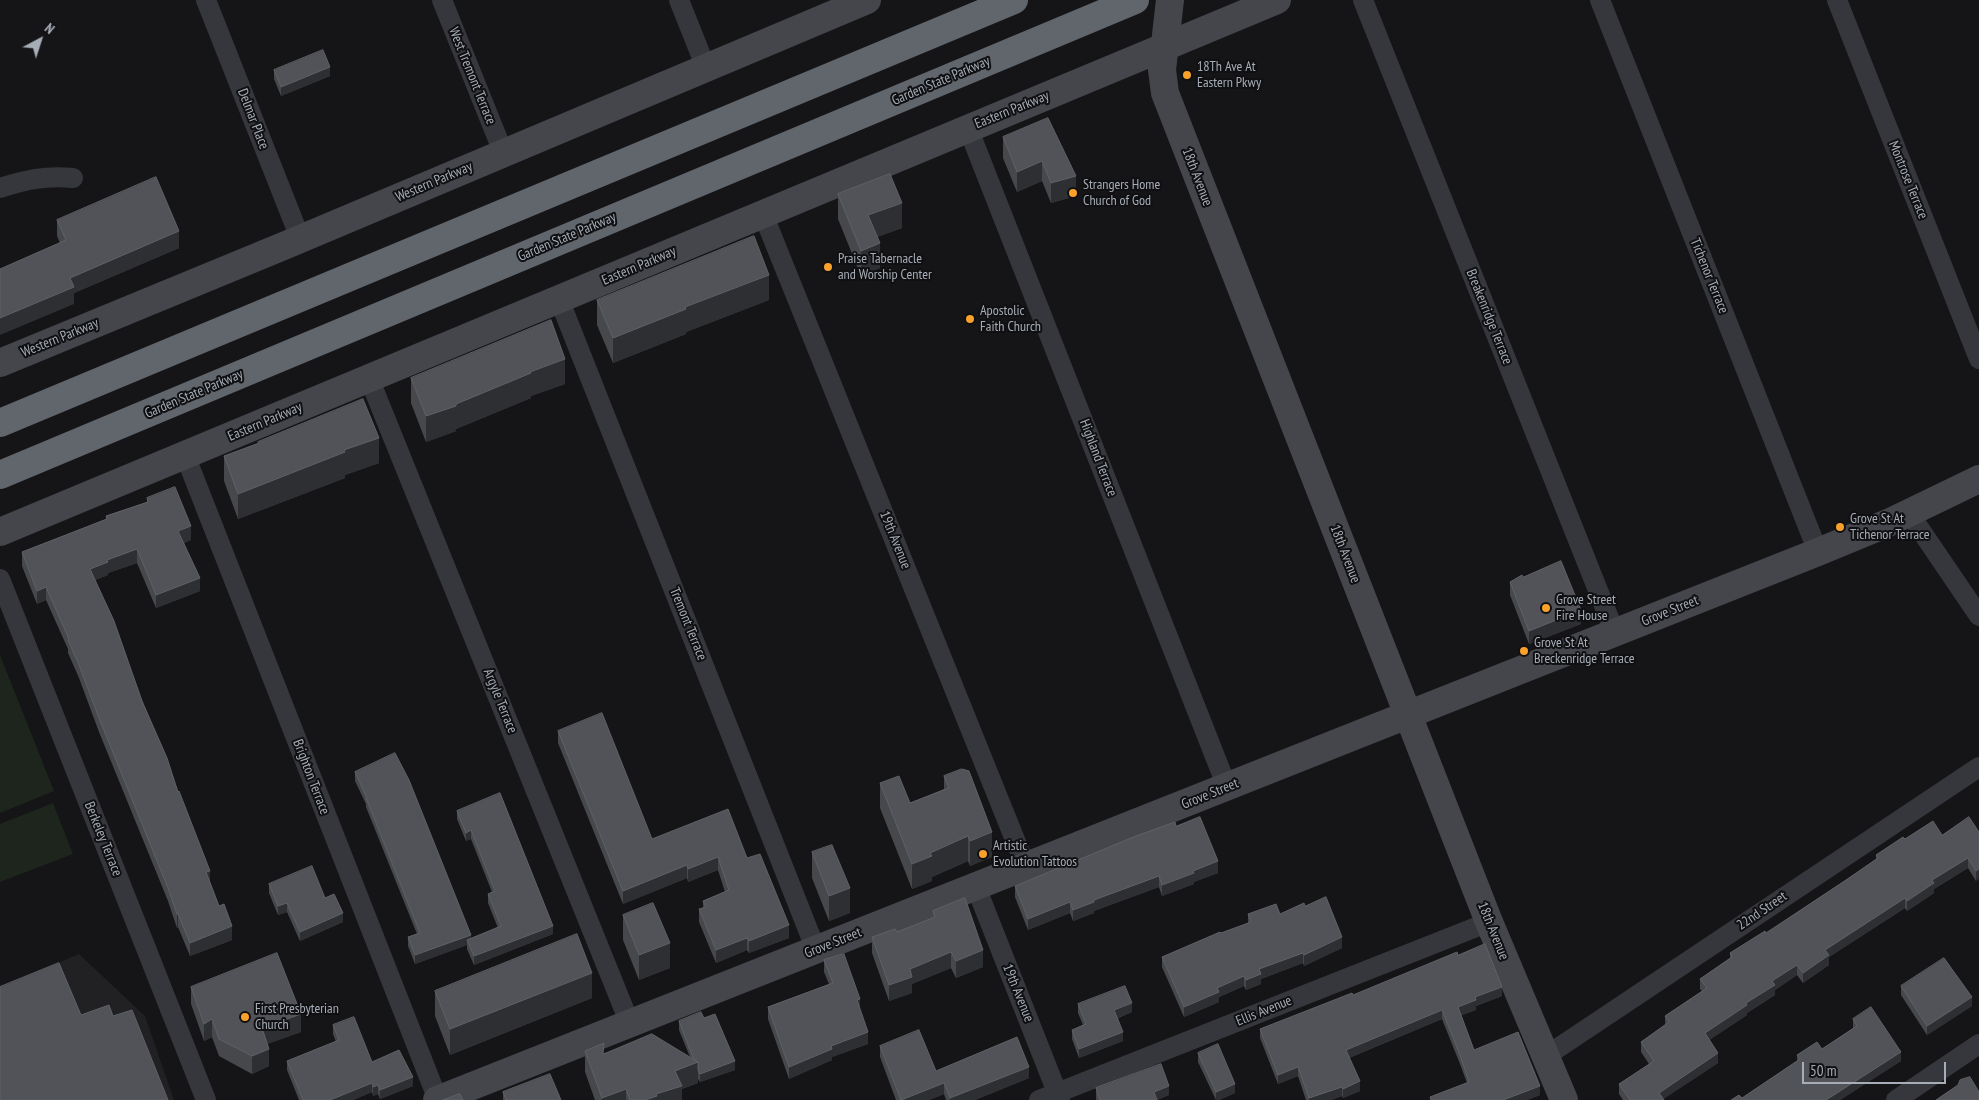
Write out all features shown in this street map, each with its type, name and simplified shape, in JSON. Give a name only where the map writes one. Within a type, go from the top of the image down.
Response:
[{"type":"highway","points":[[2,423],[1014,0]]},
{"type":"highway","name":"Garden State Parkway","points":[[0,475],[1135,0]]},
{"type":"highway","points":[[0,486],[124,424]]},
{"type":"main road","name":"Western Parkway","points":[[0,362],[867,0]]},
{"type":"main road","name":"Eastern Parkway","points":[[0,532],[968,128],[1167,24],[1277,0]]},
{"type":"main road","name":"18th Avenue","points":[[1167,24],[1162,78],[1165,93],[1489,922],[1564,1100]]},
{"type":"main road","name":"Grove Street","points":[[438,1100],[1818,552],[1909,513],[1979,479]]},
{"type":"street","name":"Delmar Place","points":[[206,0],[300,238]]},
{"type":"street","name":"West Tremont Terrace","points":[[442,0],[503,152]]},
{"type":"street","points":[[679,0],[706,68]]},
{"type":"street","name":"Breakenridge Terrace","points":[[1363,0],[1615,633]]},
{"type":"street","name":"Tichenor Terrace","points":[[1600,0],[1818,552]]},
{"type":"street","name":"Montrose Terrace","points":[[1837,0],[1979,359]]},
{"type":"street","name":"Highland Terrace","points":[[968,128],[1227,787]]},
{"type":"street","points":[[0,188],[39,177],[73,178]]},
{"type":"street","name":"19th Avenue","points":[[763,214],[1026,867]]},
{"type":"street","name":"Tremont Terrace","points":[[559,299],[816,950]]},
{"type":"street","name":"Argyle Terrace","points":[[369,378],[630,1024]]},
{"type":"street","name":"Brighton Terrace","points":[[185,455],[438,1100]]},
{"type":"street","points":[[1909,513],[1979,616]]},
{"type":"street","name":"Berkeley Terrace","points":[[0,579],[206,1100]]},
{"type":"street","name":"22nd Street","points":[[1546,1056],[1979,767]]},
{"type":"street","name":"19th Avenue","points":[[976,887],[1052,1098]]},
{"type":"street","name":"Ellis Avenue","points":[[1052,1098],[1489,922]]},
{"type":"street","points":[[1896,1100],[1979,1044]]},
{"type":"shaded area","points":[[0,655],[54,791],[0,813]]},
{"type":"shaded area","points":[[53,803],[73,854],[0,882],[0,824]]},
{"type":"shaded area","points":[[79,954],[145,1016],[174,1100],[0,1100],[0,988]]},
{"type":"building","points":[[323,50],[330,67],[281,87],[274,70]]},
{"type":"building","points":[[1048,118],[1076,176],[1051,183],[1042,161],[1017,172],[1003,137]]},
{"type":"building","points":[[890,174],[902,203],[868,215],[880,243],[861,251],[838,194]]},
{"type":"building","points":[[156,177],[179,231],[70,278],[74,287],[0,318],[0,269],[66,240],[57,220]]},
{"type":"building","points":[[754,236],[769,275],[685,307],[686,309],[613,338],[597,300]]},
{"type":"building","points":[[551,320],[565,359],[530,372],[456,404],[456,406],[426,416],[411,378]]},
{"type":"building","points":[[363,399],[379,438],[344,450],[345,452],[238,494],[224,456]]},
{"type":"building","points":[[175,487],[191,526],[178,531],[200,578],[156,595],[137,549],[107,560],[108,562],[90,569],[114,621],[142,701],[167,758],[178,792],[210,871],[206,872],[219,906],[224,904],[232,926],[190,943],[69,639],[46,587],[37,591],[22,552],[107,519],[106,516],[148,502],[147,498]]},
{"type":"building","points":[[1561,561],[1581,610],[1529,631],[1510,582],[1522,575],[1523,577]]},
{"type":"building","points":[[602,713],[652,839],[728,809],[747,858],[760,854],[789,925],[749,941],[747,938],[716,950],[699,909],[706,907],[703,901],[729,890],[718,857],[688,869],[687,865],[623,891],[558,731]]},
{"type":"building","points":[[395,753],[409,780],[471,935],[415,955],[408,937],[420,933],[355,772]]},
{"type":"building","points":[[962,769],[969,771],[992,832],[970,841],[968,836],[930,853],[932,856],[912,864],[880,783],[899,776],[910,803],[949,788],[944,776]]},
{"type":"building","points":[[500,793],[553,926],[474,956],[467,940],[501,926],[488,894],[495,891],[471,830],[466,833],[457,811]]},
{"type":"building","points":[[1200,817],[1218,861],[1193,871],[1194,873],[1162,885],[1159,876],[1094,900],[1094,902],[1073,910],[1070,902],[1028,919],[1015,886],[1136,836],[1175,822],[1176,826]]},
{"type":"building","points":[[1969,817],[1979,832],[1979,869],[1976,871],[1968,858],[1932,880],[1934,883],[1907,901],[1905,898],[1825,950],[1829,955],[1803,973],[1797,965],[1772,981],[1775,985],[1746,1003],[1747,1005],[1705,1033],[1718,1053],[1659,1093],[1664,1100],[1630,1100],[1619,1084],[1654,1061],[1641,1042],[1669,1022],[1665,1016],[1707,988],[1700,979],[1732,957],[1730,953],[1765,931],[1766,933],[1846,880],[1878,858],[1876,855],[1903,837],[1905,839],[1933,821],[1942,835]]},
{"type":"building","points":[[832,845],[850,888],[829,896],[812,852]]},
{"type":"building","points":[[312,866],[325,898],[334,894],[343,913],[300,932],[287,903],[278,906],[269,884]]},
{"type":"building","points":[[1326,897],[1342,937],[1304,955],[1303,953],[1259,969],[1261,974],[1246,980],[1244,976],[1217,988],[1219,992],[1184,1007],[1162,957],[1220,932],[1251,922],[1248,914],[1276,904],[1280,914],[1304,903],[1305,906]]},
{"type":"building","points":[[965,898],[983,950],[956,961],[951,952],[910,969],[912,977],[889,985],[872,937],[895,929],[897,932],[935,917],[933,911]]},
{"type":"building","points":[[653,903],[670,943],[639,955],[623,915]]},
{"type":"building","points":[[577,934],[592,973],[450,1029],[435,991]]},
{"type":"building","points":[[1485,944],[1502,987],[1475,997],[1476,1000],[1458,1007],[1474,1050],[1518,1032],[1540,1086],[1503,1100],[1431,1100],[1430,1097],[1469,1082],[1442,1010],[1346,1050],[1360,1081],[1343,1089],[1342,1087],[1309,1098],[1298,1067],[1278,1075],[1260,1029],[1352,993],[1353,995],[1457,952],[1458,955]]},
{"type":"building","points":[[277,953],[301,1014],[262,1028],[269,1049],[252,1056],[219,1039],[212,1019],[204,1024],[191,987]]},
{"type":"building","points":[[844,954],[860,999],[857,1000],[868,1032],[831,1046],[832,1049],[789,1067],[768,1007],[833,983],[824,960]]},
{"type":"building","points":[[1944,958],[1972,997],[1927,1026],[1901,986]]},
{"type":"building","points":[[59,963],[81,1015],[109,1005],[113,1016],[132,1010],[168,1100],[0,1100],[0,987]]},
{"type":"building","points":[[1125,986],[1132,1003],[1114,1010],[1123,1032],[1079,1049],[1072,1030],[1086,1024],[1078,1004]]},
{"type":"building","points":[[1871,1007],[1901,1052],[1826,1100],[1731,1100],[1739,1095],[1742,1098],[1800,1059],[1797,1055],[1817,1042],[1822,1049],[1857,1026],[1853,1019]]},
{"type":"building","points":[[701,1012],[704,1018],[715,1014],[735,1061],[700,1074],[698,1062],[694,1060],[679,1021]]},
{"type":"building","points":[[354,1017],[372,1062],[399,1050],[413,1077],[380,1090],[378,1085],[373,1087],[372,1083],[330,1100],[303,1100],[287,1061],[339,1040],[333,1025]]},
{"type":"building","points":[[919,1030],[936,1071],[1017,1037],[1029,1067],[950,1098],[944,1083],[901,1100],[880,1046]]},
{"type":"building","points":[[652,1034],[698,1062],[675,1071],[682,1086],[656,1094],[657,1096],[645,1100],[630,1100],[626,1089],[602,1098],[585,1051],[604,1043],[603,1054]]},
{"type":"building","points":[[1218,1044],[1235,1084],[1216,1092],[1198,1053]]},
{"type":"building","points":[[1161,1064],[1169,1086],[1154,1092],[1157,1100],[1100,1100],[1096,1088]]},
{"type":"building","points":[[550,1074],[561,1100],[506,1100],[503,1092]]},
{"type":"building","points":[[1970,1077],[1979,1092],[1979,1100],[1936,1100],[1958,1085],[1960,1080]]},
{"type":"building","points":[[460,1094],[463,1100],[443,1100]]},
{"type":"place","name":"18Th Ave At Eastern Pkwy","points":[[1187,75]]},
{"type":"place","name":"Strangers Home Church of God","points":[[1073,193]]},
{"type":"place","name":"Praise Tabernacle and Worship Center","points":[[828,267]]},
{"type":"place","name":"Apostolic Faith Church","points":[[970,319]]},
{"type":"place","name":"Grove St At Tichenor Terrace","points":[[1840,527]]},
{"type":"place","name":"Grove Street Fire House","points":[[1546,608]]},
{"type":"place","name":"Grove St At Breckenridge Terrace","points":[[1524,651]]},
{"type":"place","name":"Artistic Evolution Tattoos","points":[[983,854]]},
{"type":"place","name":"First Presbyterian Church","points":[[245,1017]]}]
